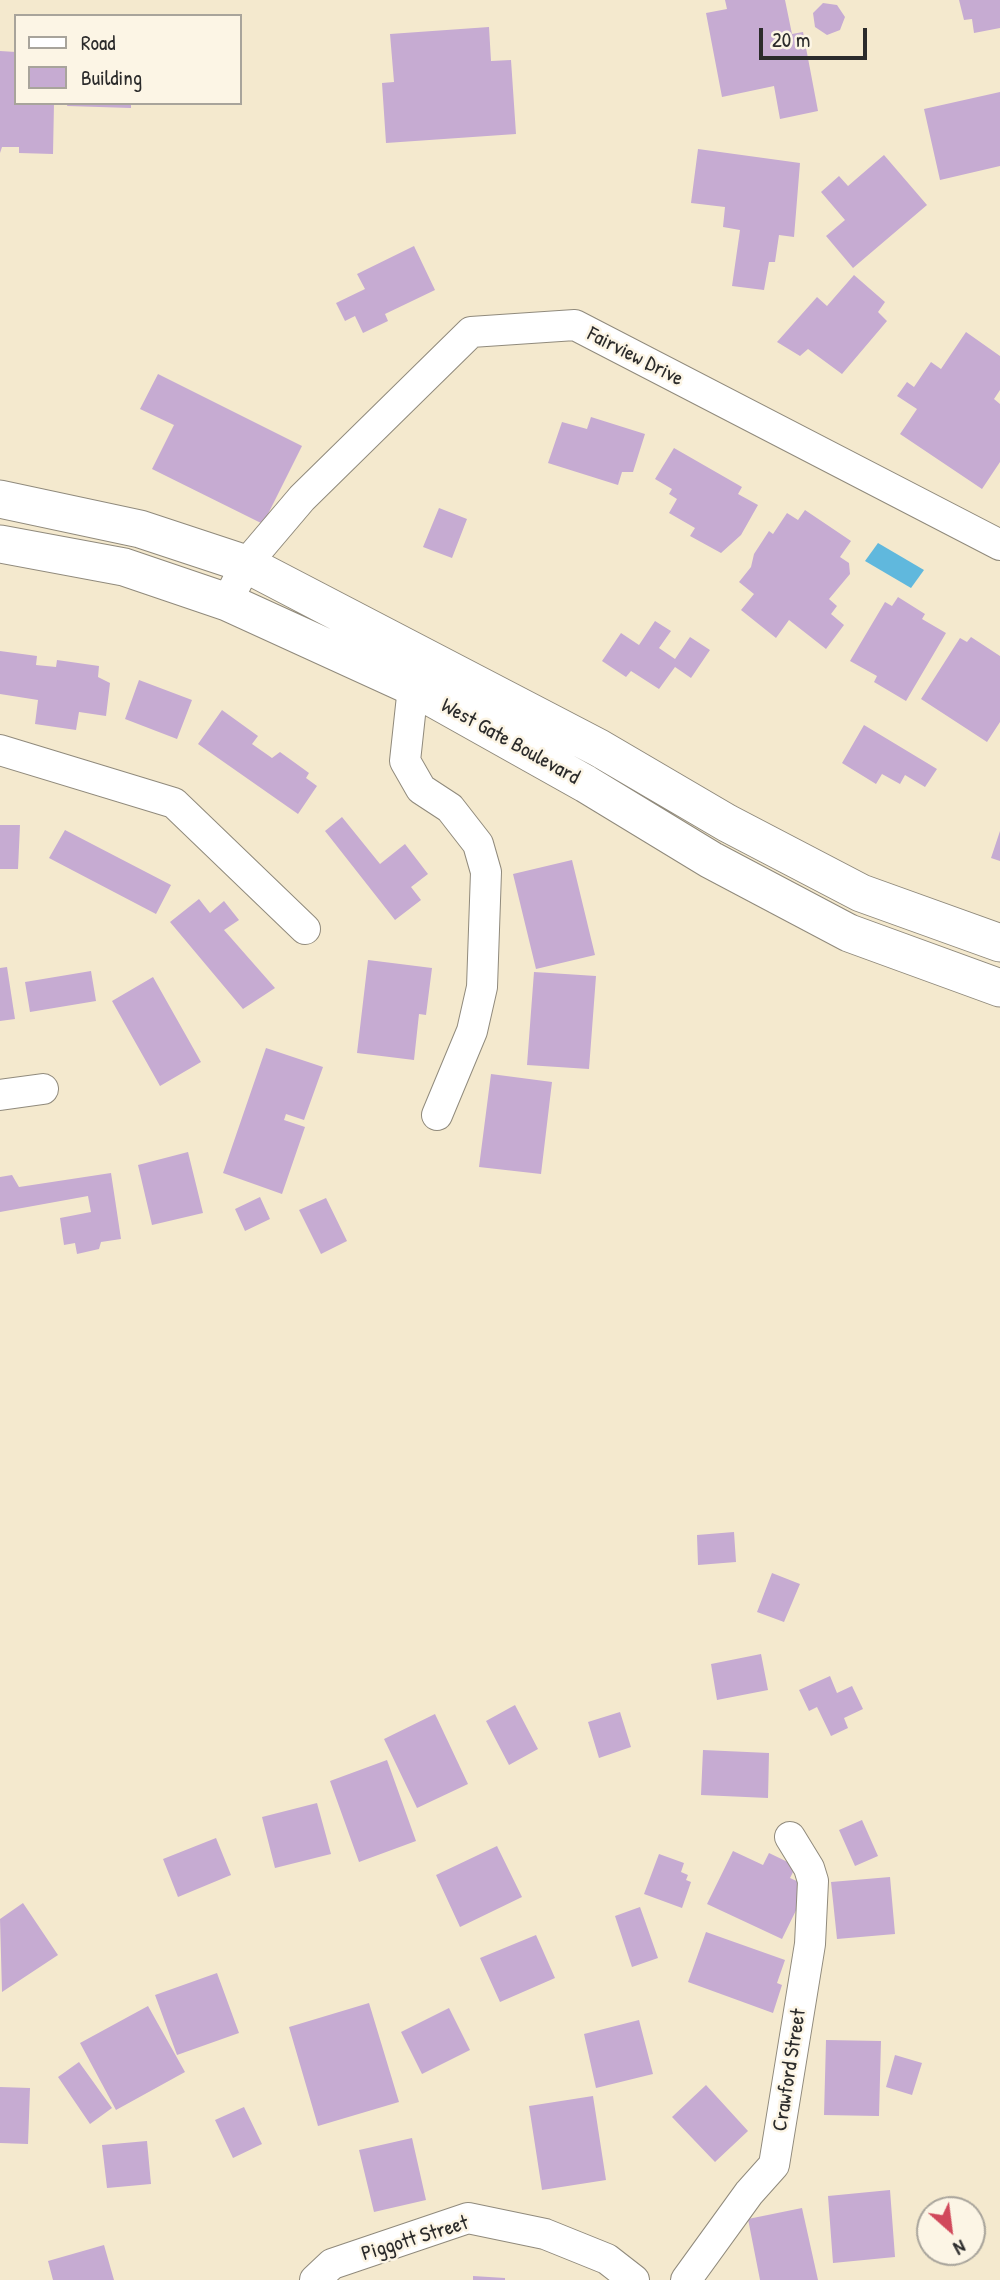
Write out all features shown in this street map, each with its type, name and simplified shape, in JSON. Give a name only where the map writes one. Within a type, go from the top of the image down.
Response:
[{"type":"street","name":"Fairview Drive","points":[[227,602],[246,564],[302,498],[471,332],[575,326],[1000,545]]},
{"type":"street","name":"West Gate Boulevard","points":[[0,499],[140,529],[246,564],[565,729],[727,823],[861,893],[1000,943]]},
{"type":"street","name":"West Gate Boulevard","points":[[0,544],[124,567],[227,602],[413,687],[586,784],[711,860],[849,933],[1000,988]]},
{"type":"street","points":[[413,687],[405,761],[421,789],[450,808],[478,844],[486,872],[482,987],[472,1031],[437,1115]]},
{"type":"street","points":[[0,750],[174,803],[305,929]]},
{"type":"street","points":[[0,1095],[43,1089]]},
{"type":"street","name":"Crawford Street","points":[[686,2280],[749,2193],[774,2165],[810,1944],[813,1881],[809,1868],[790,1836]]},
{"type":"street","name":"Piggott Street","points":[[315,2280],[332,2264],[468,2218],[544,2234],[607,2259],[634,2280]]},
{"type":"water","points":[[878,543],[924,570],[911,588],[865,561]]},
{"type":"building","points":[[725,0],[785,0],[792,34],[803,32],[818,111],[780,119],[774,86],[722,97],[706,13],[727,9]]},
{"type":"building","points":[[959,0],[1000,0],[1000,28],[974,33],[972,19],[964,20]]},
{"type":"building","points":[[823,3],[837,5],[845,17],[840,30],[827,35],[815,27],[813,13]]},
{"type":"building","points":[[489,27],[491,61],[511,60],[516,134],[386,143],[382,83],[394,82],[390,34]]},
{"type":"building","points":[[0,51],[14,52],[14,105],[54,105],[53,154],[19,153],[19,147],[2,147],[0,153]]},
{"type":"building","points":[[1000,92],[1000,166],[940,180],[924,109]]},
{"type":"building","points":[[131,105],[131,108],[67,106]]},
{"type":"building","points":[[698,149],[800,163],[794,237],[779,235],[775,262],[769,262],[764,290],[732,286],[740,230],[723,227],[725,207],[691,203]]},
{"type":"building","points":[[884,155],[927,205],[853,268],[826,236],[845,220],[821,192],[839,176],[848,186]]},
{"type":"building","points":[[414,246],[435,290],[385,314],[388,321],[363,333],[355,316],[345,321],[336,303],[365,289],[357,274]]},
{"type":"building","points":[[854,275],[885,302],[878,312],[887,321],[842,374],[808,349],[800,356],[777,342],[817,297],[827,306]]},
{"type":"building","points":[[966,332],[1000,356],[1000,390],[994,399],[1000,404],[1000,462],[982,489],[900,434],[917,409],[897,396],[907,382],[914,387],[931,362],[941,369]]},
{"type":"building","points":[[158,374],[302,446],[263,524],[152,469],[174,425],[140,409]]},
{"type":"building","points":[[591,417],[645,434],[633,472],[622,472],[618,485],[548,463],[562,422],[587,429]]},
{"type":"building","points":[[674,448],[742,487],[738,494],[758,505],[741,535],[721,553],[690,536],[695,528],[669,513],[677,499],[669,494],[672,489],[655,479]]},
{"type":"building","points":[[439,508],[467,519],[452,558],[423,547]]},
{"type":"building","points":[[805,510],[851,541],[840,557],[849,563],[850,574],[829,599],[837,606],[831,614],[844,625],[826,649],[789,620],[776,638],[741,610],[754,594],[739,582],[751,567],[754,554],[769,531],[773,534],[787,513],[798,520]]},
{"type":"building","points":[[898,597],[925,614],[922,619],[946,633],[906,701],[874,682],[877,676],[850,661],[885,602],[892,606]]},
{"type":"building","points":[[655,621],[671,631],[659,648],[675,659],[690,637],[710,650],[691,678],[675,667],[659,689],[631,671],[626,677],[602,661],[621,633],[639,645]]},
{"type":"building","points":[[971,637],[1000,656],[1000,722],[987,742],[921,699],[960,638],[967,642]]},
{"type":"building","points":[[0,651],[37,656],[36,665],[56,667],[57,660],[99,666],[98,677],[110,683],[106,716],[79,712],[76,730],[35,724],[38,700],[0,694]]},
{"type":"building","points":[[139,680],[192,700],[177,739],[125,719]]},
{"type":"building","points":[[222,710],[258,736],[252,744],[272,758],[280,752],[309,773],[306,778],[317,786],[298,814],[198,744]]},
{"type":"building","points":[[864,725],[937,769],[925,787],[905,775],[900,784],[882,774],[876,784],[842,763]]},
{"type":"building","points":[[342,817],[380,864],[405,844],[428,874],[411,887],[421,900],[395,920],[325,831]]},
{"type":"building","points":[[0,825],[20,825],[18,869],[0,869]]},
{"type":"building","points":[[65,830],[171,885],[156,914],[49,858]]},
{"type":"building","points":[[1000,831],[1000,861],[991,858]]},
{"type":"building","points":[[572,860],[595,955],[536,969],[513,874]]},
{"type":"building","points":[[199,899],[210,913],[224,901],[239,920],[224,930],[275,988],[243,1009],[170,922]]},
{"type":"building","points":[[368,960],[432,968],[426,1015],[419,1014],[414,1060],[357,1053]]},
{"type":"building","points":[[7,967],[15,1019],[0,1021],[0,968]]},
{"type":"building","points":[[91,971],[96,1001],[30,1012],[25,982]]},
{"type":"building","points":[[534,972],[596,976],[589,1069],[527,1065]]},
{"type":"building","points":[[153,977],[201,1062],[160,1086],[112,1001]]},
{"type":"building","points":[[266,1048],[323,1067],[304,1120],[286,1114],[284,1120],[305,1127],[282,1194],[223,1173]]},
{"type":"building","points":[[491,1074],[552,1082],[541,1174],[479,1167]]},
{"type":"building","points":[[188,1152],[203,1213],[152,1225],[138,1165]]},
{"type":"building","points":[[111,1173],[121,1239],[101,1242],[99,1249],[77,1254],[75,1243],[64,1245],[60,1218],[91,1212],[88,1196],[0,1212],[0,1177],[12,1175],[19,1187]]},
{"type":"building","points":[[260,1197],[270,1219],[245,1231],[235,1209]]},
{"type":"building","points":[[326,1198],[347,1241],[321,1254],[299,1210]]},
{"type":"building","points":[[734,1532],[736,1562],[698,1565],[697,1535]]},
{"type":"building","points":[[772,1573],[800,1584],[784,1622],[757,1612]]},
{"type":"building","points":[[761,1654],[768,1690],[717,1700],[711,1664]]},
{"type":"building","points":[[830,1676],[837,1693],[852,1686],[863,1709],[844,1718],[848,1728],[831,1736],[817,1707],[809,1711],[799,1690]]},
{"type":"building","points":[[515,1705],[538,1749],[509,1765],[486,1721]]},
{"type":"building","points":[[620,1712],[631,1747],[599,1758],[588,1722]]},
{"type":"building","points":[[435,1714],[468,1784],[417,1808],[384,1739]]},
{"type":"building","points":[[703,1750],[769,1753],[768,1798],[701,1795]]},
{"type":"building","points":[[387,1760],[416,1841],[359,1862],[330,1781]]},
{"type":"building","points":[[317,1803],[331,1854],[275,1868],[262,1817]]},
{"type":"building","points":[[862,1820],[878,1856],[855,1866],[839,1830]]},
{"type":"building","points":[[216,1838],[231,1875],[178,1897],[163,1859]]},
{"type":"building","points":[[497,1846],[522,1897],[460,1927],[436,1875]]},
{"type":"building","points":[[733,1851],[763,1865],[769,1853],[796,1866],[790,1878],[808,1886],[782,1939],[707,1904]]},
{"type":"building","points":[[659,1854],[684,1863],[681,1872],[688,1875],[686,1880],[691,1882],[682,1908],[644,1894]]},
{"type":"building","points":[[890,1877],[895,1934],[837,1939],[831,1882]]},
{"type":"building","points":[[23,1903],[58,1955],[2,1992],[0,1919]]},
{"type":"building","points":[[640,1907],[658,1958],[632,1967],[615,1916]]},
{"type":"building","points":[[706,1932],[785,1960],[777,1983],[782,1985],[773,2013],[688,1982]]},
{"type":"building","points":[[536,1935],[555,1978],[500,2002],[480,1958]]},
{"type":"building","points":[[217,1973],[239,2033],[177,2055],[155,1995]]},
{"type":"building","points":[[369,2003],[399,2102],[318,2126],[289,2027]]},
{"type":"building","points":[[148,2006],[185,2072],[116,2110],[80,2043]]},
{"type":"building","points":[[449,2008],[470,2050],[422,2074],[401,2032]]},
{"type":"building","points":[[639,2020],[653,2074],[596,2088],[584,2034]]},
{"type":"building","points":[[826,2040],[881,2041],[879,2116],[824,2115]]},
{"type":"building","points":[[895,2055],[922,2063],[912,2095],[886,2087]]},
{"type":"building","points":[[79,2062],[112,2108],[90,2124],[58,2077]]},
{"type":"building","points":[[706,2085],[748,2131],[715,2162],[672,2117]]},
{"type":"building","points":[[0,2087],[30,2088],[28,2144],[0,2143]]},
{"type":"building","points":[[593,2096],[606,2180],[542,2190],[529,2106]]},
{"type":"building","points":[[244,2107],[262,2144],[233,2158],[215,2120]]},
{"type":"building","points":[[412,2138],[426,2200],[374,2212],[359,2150]]},
{"type":"building","points":[[147,2141],[151,2184],[107,2188],[102,2145]]},
{"type":"building","points":[[890,2190],[895,2257],[833,2263],[828,2196]]},
{"type":"building","points":[[802,2208],[818,2280],[760,2280],[748,2219]]},
{"type":"building","points":[[104,2245],[114,2280],[53,2280],[48,2261]]},
{"type":"building","points":[[473,2276],[505,2278],[505,2280],[473,2280]]}]
